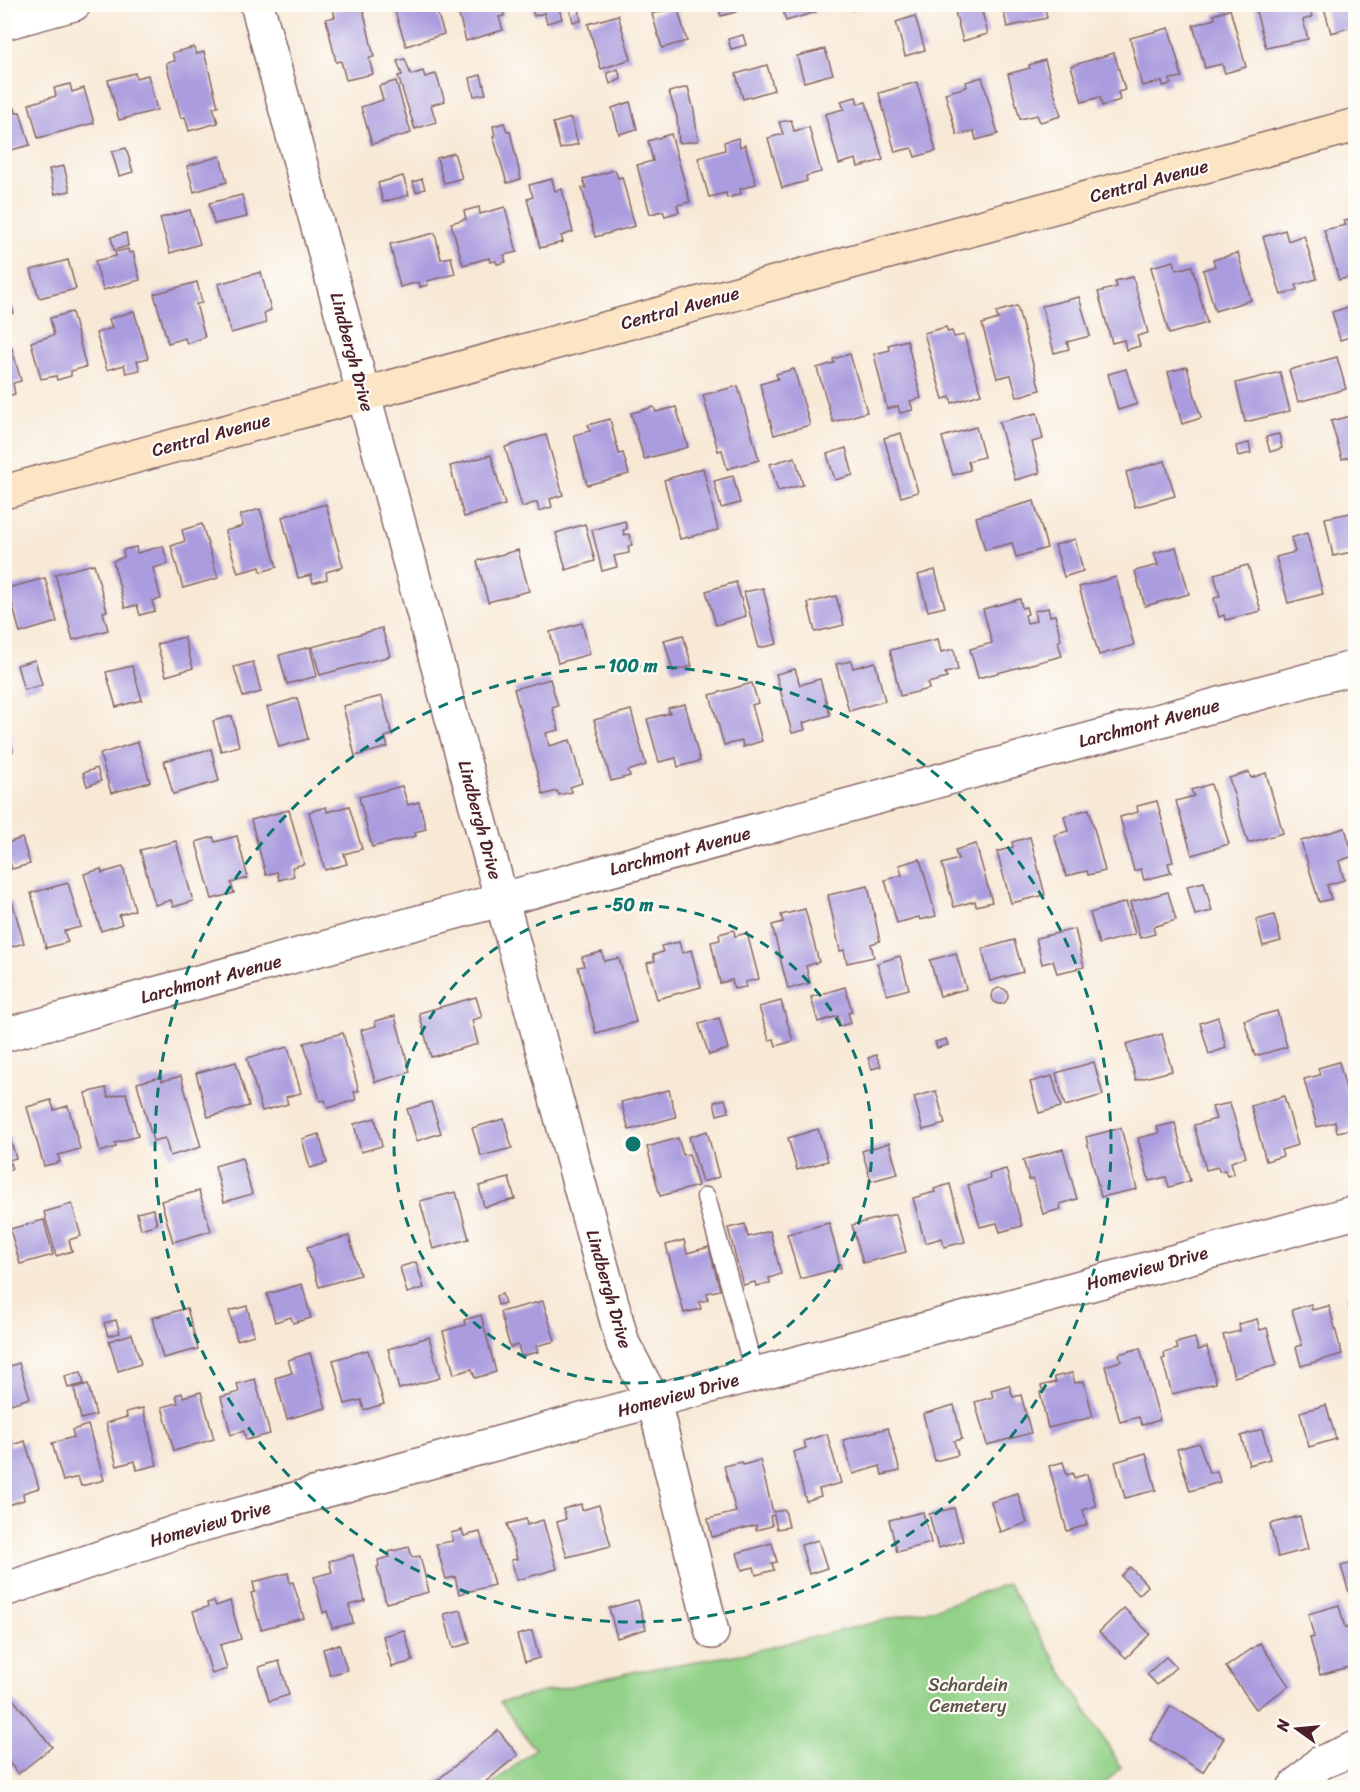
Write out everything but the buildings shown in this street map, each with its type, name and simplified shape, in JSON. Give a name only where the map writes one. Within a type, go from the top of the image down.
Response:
[{"type":"street","points":[[4,24],[74,4]]},
{"type":"street","name":"Lindbergh Drive","points":[[257,4],[623,1344],[654,1402],[712,1632]]},
{"type":"street","name":"Central Avenue","points":[[4,492],[1356,125]]},
{"type":"street","name":"Larchmont Avenue","points":[[4,1035],[1356,667]]},
{"type":"street","name":"Homeview Drive","points":[[4,1590],[179,1531],[1356,1212]]},
{"type":"street","points":[[1294,1788],[1320,1763],[1356,1748]]},
{"type":"lane","points":[[706,1197],[755,1375]]},
{"type":"green space","name":"Schardein Cemetery","points":[[1008,1584],[1121,1767],[1101,1787],[489,1787],[535,1749],[500,1702],[637,1671],[746,1653],[944,1606]]}]
